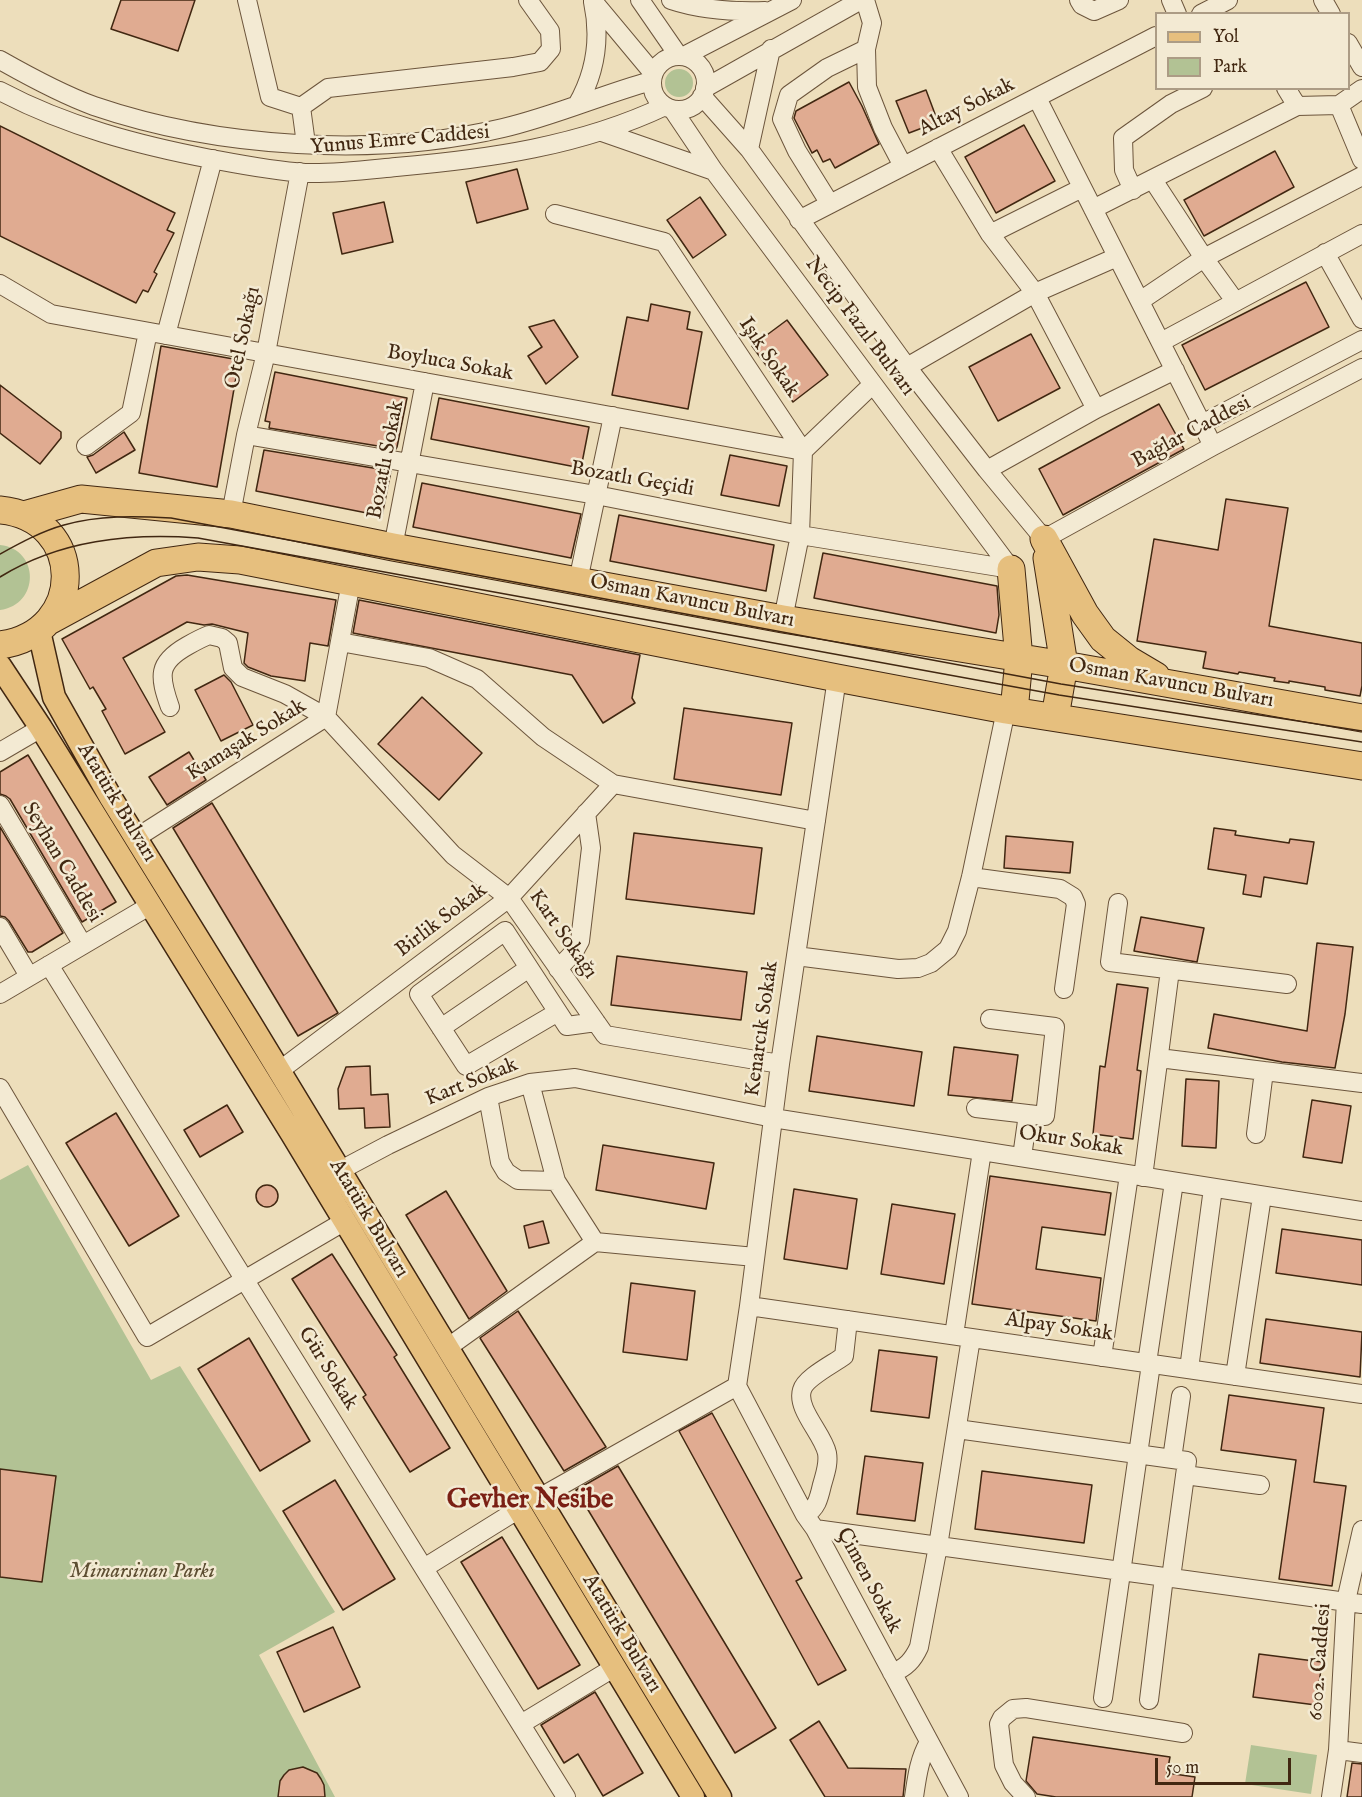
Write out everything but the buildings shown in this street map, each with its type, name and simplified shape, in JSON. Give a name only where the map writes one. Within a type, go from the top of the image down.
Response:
[{"type":"highway","name":"Osman Kavuncu Bulvarı","points":[[9,509],[81,499],[231,514],[393,547],[783,619],[1064,665],[1362,718]]},
{"type":"highway","points":[[9,509],[36,522],[47,531],[56,542],[62,555],[65,569],[63,597],[57,610],[44,626]]},
{"type":"highway","points":[[1044,539],[1064,665],[1055,717]]},
{"type":"highway","points":[[1044,539],[1085,614],[1103,639],[1129,660],[1169,684]]},
{"type":"highway","points":[[0,645],[20,640],[156,563],[198,557],[240,560],[1010,710],[1362,766]]},
{"type":"highway","points":[[1010,710],[1019,659],[1011,569]]},
{"type":"main road","name":"Atatürk Bulvarı","points":[[44,626],[54,697],[136,838],[720,1797]]},
{"type":"main road","name":"Atatürk Bulvarı","points":[[0,666],[41,728],[345,1221],[693,1797]]},
{"type":"street","points":[[247,0],[270,97],[301,107]]},
{"type":"street","points":[[301,107],[328,88],[540,62],[552,49],[550,31],[528,0]]},
{"type":"street","points":[[640,0],[681,56],[694,60],[700,65],[704,72],[704,92]]},
{"type":"street","points":[[671,0],[725,11],[770,10]]},
{"type":"street","points":[[652,77],[663,60],[681,56],[792,0]]},
{"type":"street","points":[[593,1],[652,77],[654,96],[669,108],[682,110],[690,108],[704,92],[771,49],[863,0],[872,23],[866,49],[867,87],[883,128],[903,166]]},
{"type":"street","points":[[1079,0],[1082,5],[1094,12],[1119,0]]},
{"type":"street","points":[[1205,12],[1228,0]]},
{"type":"street","points":[[577,105],[590,78],[597,47],[593,1]]},
{"type":"street","name":"Altay Sokak","points":[[799,220],[1155,37]]},
{"type":"street","points":[[1350,46],[1362,67]]},
{"type":"street","points":[[748,149],[771,49]]},
{"type":"street","points":[[830,204],[797,152],[782,119],[789,95],[827,68],[866,49]]},
{"type":"street","name":"Yunus Emre Caddesi","points":[[0,60],[62,93],[124,115],[210,134],[306,144],[388,144],[465,136],[531,121],[652,77]]},
{"type":"street","points":[[1093,209],[1297,106],[1338,105],[1362,89]]},
{"type":"street","points":[[1133,190],[1124,171],[1123,138],[1172,104],[1199,90]]},
{"type":"street","points":[[1287,90],[1297,106]]},
{"type":"street","name":"Yunus Emre Caddesi","points":[[0,91],[53,116],[152,147],[257,168],[300,172],[362,171],[471,159],[548,145],[602,132],[669,108]]},
{"type":"street","name":"Necip Fazıl Bulvarı","points":[[704,92],[907,368],[1044,539]]},
{"type":"street","points":[[1037,98],[1213,446]]},
{"type":"street","points":[[1338,105],[1362,160]]},
{"type":"street","points":[[301,107],[306,144]]},
{"type":"street","name":"Necip Fazıl Bulvarı","points":[[669,108],[1011,569]]},
{"type":"street","points":[[602,132],[714,171]]},
{"type":"street","points":[[938,148],[990,234],[1035,293],[1096,410]]},
{"type":"street","points":[[86,446],[131,413],[213,159]]},
{"type":"street","name":"Otel Sokağı","points":[[231,514],[246,435],[266,353],[300,172]]},
{"type":"street","points":[[1140,301],[1204,258],[1362,176]]},
{"type":"street","points":[[1153,180],[1235,301]]},
{"type":"street","points":[[990,234],[1082,188]]},
{"type":"street","name":"Işık Sokak","points":[[555,214],[664,242],[803,451]]},
{"type":"street","points":[[1161,342],[1362,234]]},
{"type":"street","points":[[1325,253],[1362,319]]},
{"type":"street","points":[[907,368],[1035,293],[1117,257]]},
{"type":"street","name":"Boyluca Sokak","points":[[0,284],[51,314],[803,451]]},
{"type":"street","points":[[1202,424],[1362,340]]},
{"type":"street","name":"Bağlar Caddesi","points":[[1044,539],[1213,446],[1362,368]]},
{"type":"street","points":[[987,470],[1175,370]]},
{"type":"street","name":"Bozatlı Sokak","points":[[393,547],[424,382]]},
{"type":"street","points":[[783,619],[800,534],[803,451],[873,384]]},
{"type":"street","points":[[578,581],[613,416]]},
{"type":"street","name":"Bozatlı Geçidi","points":[[246,435],[596,495],[800,534],[1011,569]]},
{"type":"street","name":"Kamaşak Sokak","points":[[136,838],[326,717],[351,582]]},
{"type":"street","name":"Kart Sokağı","points":[[170,707],[162,678],[165,663],[169,657],[203,638],[216,635],[222,638],[228,644],[233,668],[242,677],[285,694],[326,717],[453,855],[509,898],[605,1035],[780,1064]]},
{"type":"street","points":[[340,642],[429,658],[477,679],[543,737],[613,784],[816,821]]},
{"type":"street","name":"Kenarcık Sokak","points":[[737,1386],[780,1064],[837,678]]},
{"type":"street","points":[[796,957],[898,969],[918,968],[931,963],[948,949],[957,930],[971,877],[1010,710]]},
{"type":"street","points":[[0,752],[41,728]]},
{"type":"street","name":"Birlik Sokak","points":[[279,1071],[509,898],[613,784]]},
{"type":"street","name":"Seyhan Caddesi","points":[[0,805],[83,945]]},
{"type":"street","points":[[558,969],[574,952],[580,941],[591,848],[586,813]]},
{"type":"street","points":[[971,877],[1060,889],[1072,897],[1076,904],[1064,989]]},
{"type":"street","points":[[1118,903],[1110,962],[1287,984]]},
{"type":"street","points":[[0,994],[151,905]]},
{"type":"street","points":[[0,927],[29,976]]},
{"type":"street","points":[[558,1012],[466,1066],[419,994],[505,931],[529,968],[558,1012],[567,1026],[596,1022]]},
{"type":"street","name":"Gür Sokak","points":[[50,965],[566,1797]]},
{"type":"street","points":[[441,1028],[529,968]]},
{"type":"street","points":[[1102,1357],[1158,1058],[1170,970]]},
{"type":"street","points":[[976,1108],[1045,1116],[1055,1027],[990,1019]]},
{"type":"street","points":[[1158,1058],[1362,1083]]},
{"type":"street","points":[[1256,1134],[1264,1071]]},
{"type":"street","name":"Kart Sokak","points":[[339,1171],[488,1096],[530,1083],[575,1078],[773,1118]]},
{"type":"street","points":[[530,1083],[556,1181],[595,1242]]},
{"type":"street","points":[[0,1088],[147,1337],[345,1221]]},
{"type":"street","points":[[488,1096],[500,1162],[506,1172],[518,1180],[556,1181]]},
{"type":"street","points":[[1022,1157],[1028,1114]]},
{"type":"street","name":"Okur Sokak","points":[[773,1118],[1362,1212]]},
{"type":"street","points":[[892,1673],[899,1671],[911,1661],[918,1647],[938,1546],[957,1429],[963,1336],[982,1151]]},
{"type":"street","points":[[1103,1698],[1139,1454],[1174,1182]]},
{"type":"street","points":[[1189,1369],[1213,1188]]},
{"type":"street","points":[[1234,1376],[1262,1196]]},
{"type":"street","points":[[447,1348],[595,1242],[755,1257]]},
{"type":"street","name":"Alpay Sokak","points":[[749,1306],[1362,1394]]},
{"type":"street","points":[[848,1320],[843,1356],[811,1377],[802,1389],[802,1402],[824,1443],[827,1463],[820,1497],[810,1522],[938,1546],[1354,1603]]},
{"type":"street","points":[[539,1498],[737,1386]]},
{"type":"street","name":"Çimen Sokak","points":[[737,1386],[959,1797]]},
{"type":"street","points":[[1172,1459],[1181,1396]]},
{"type":"street","points":[[957,1429],[1187,1461],[1149,1700]]},
{"type":"street","points":[[1185,1475],[1260,1485]]},
{"type":"street","points":[[424,1568],[519,1509]]},
{"type":"street","name":"6002. Caddesi","points":[[1330,1797],[1338,1750],[1362,1530]]},
{"type":"street","points":[[521,1724],[615,1667]]},
{"type":"street","points":[[1026,1797],[1012,1783],[1001,1755],[999,1724],[1002,1718],[1013,1709],[1026,1708],[1183,1733]]},
{"type":"street","points":[[914,1797],[919,1765],[929,1742]]},
{"type":"street","points":[[1338,1750],[1362,1753]]},
{"type":"green space","points":[[679,69],[689,73],[693,83],[689,93],[679,97],[669,93],[665,83],[669,73]]},
{"type":"green space","points":[[0,545],[13,549],[22,556],[28,566],[30,577],[28,588],[22,598],[13,606],[0,610]]},
{"type":"green space","name":"Mimarsinan Parkı","points":[[28,1165],[151,1380],[180,1366],[335,1612],[259,1655],[335,1797],[0,1797],[0,1180]]},
{"type":"green space","points":[[1251,1745],[1317,1755],[1311,1794],[1245,1784]]},
{"type":"tram line","points":[[0,554],[39,534],[91,519],[171,518],[1061,684],[1362,731]]},
{"type":"tram line","points":[[0,577],[23,564],[47,555],[96,542],[146,537],[198,538],[1059,695],[1362,742]]},
{"type":"district","name":"Gevher Nesibe","points":[[530,1501]]}]
